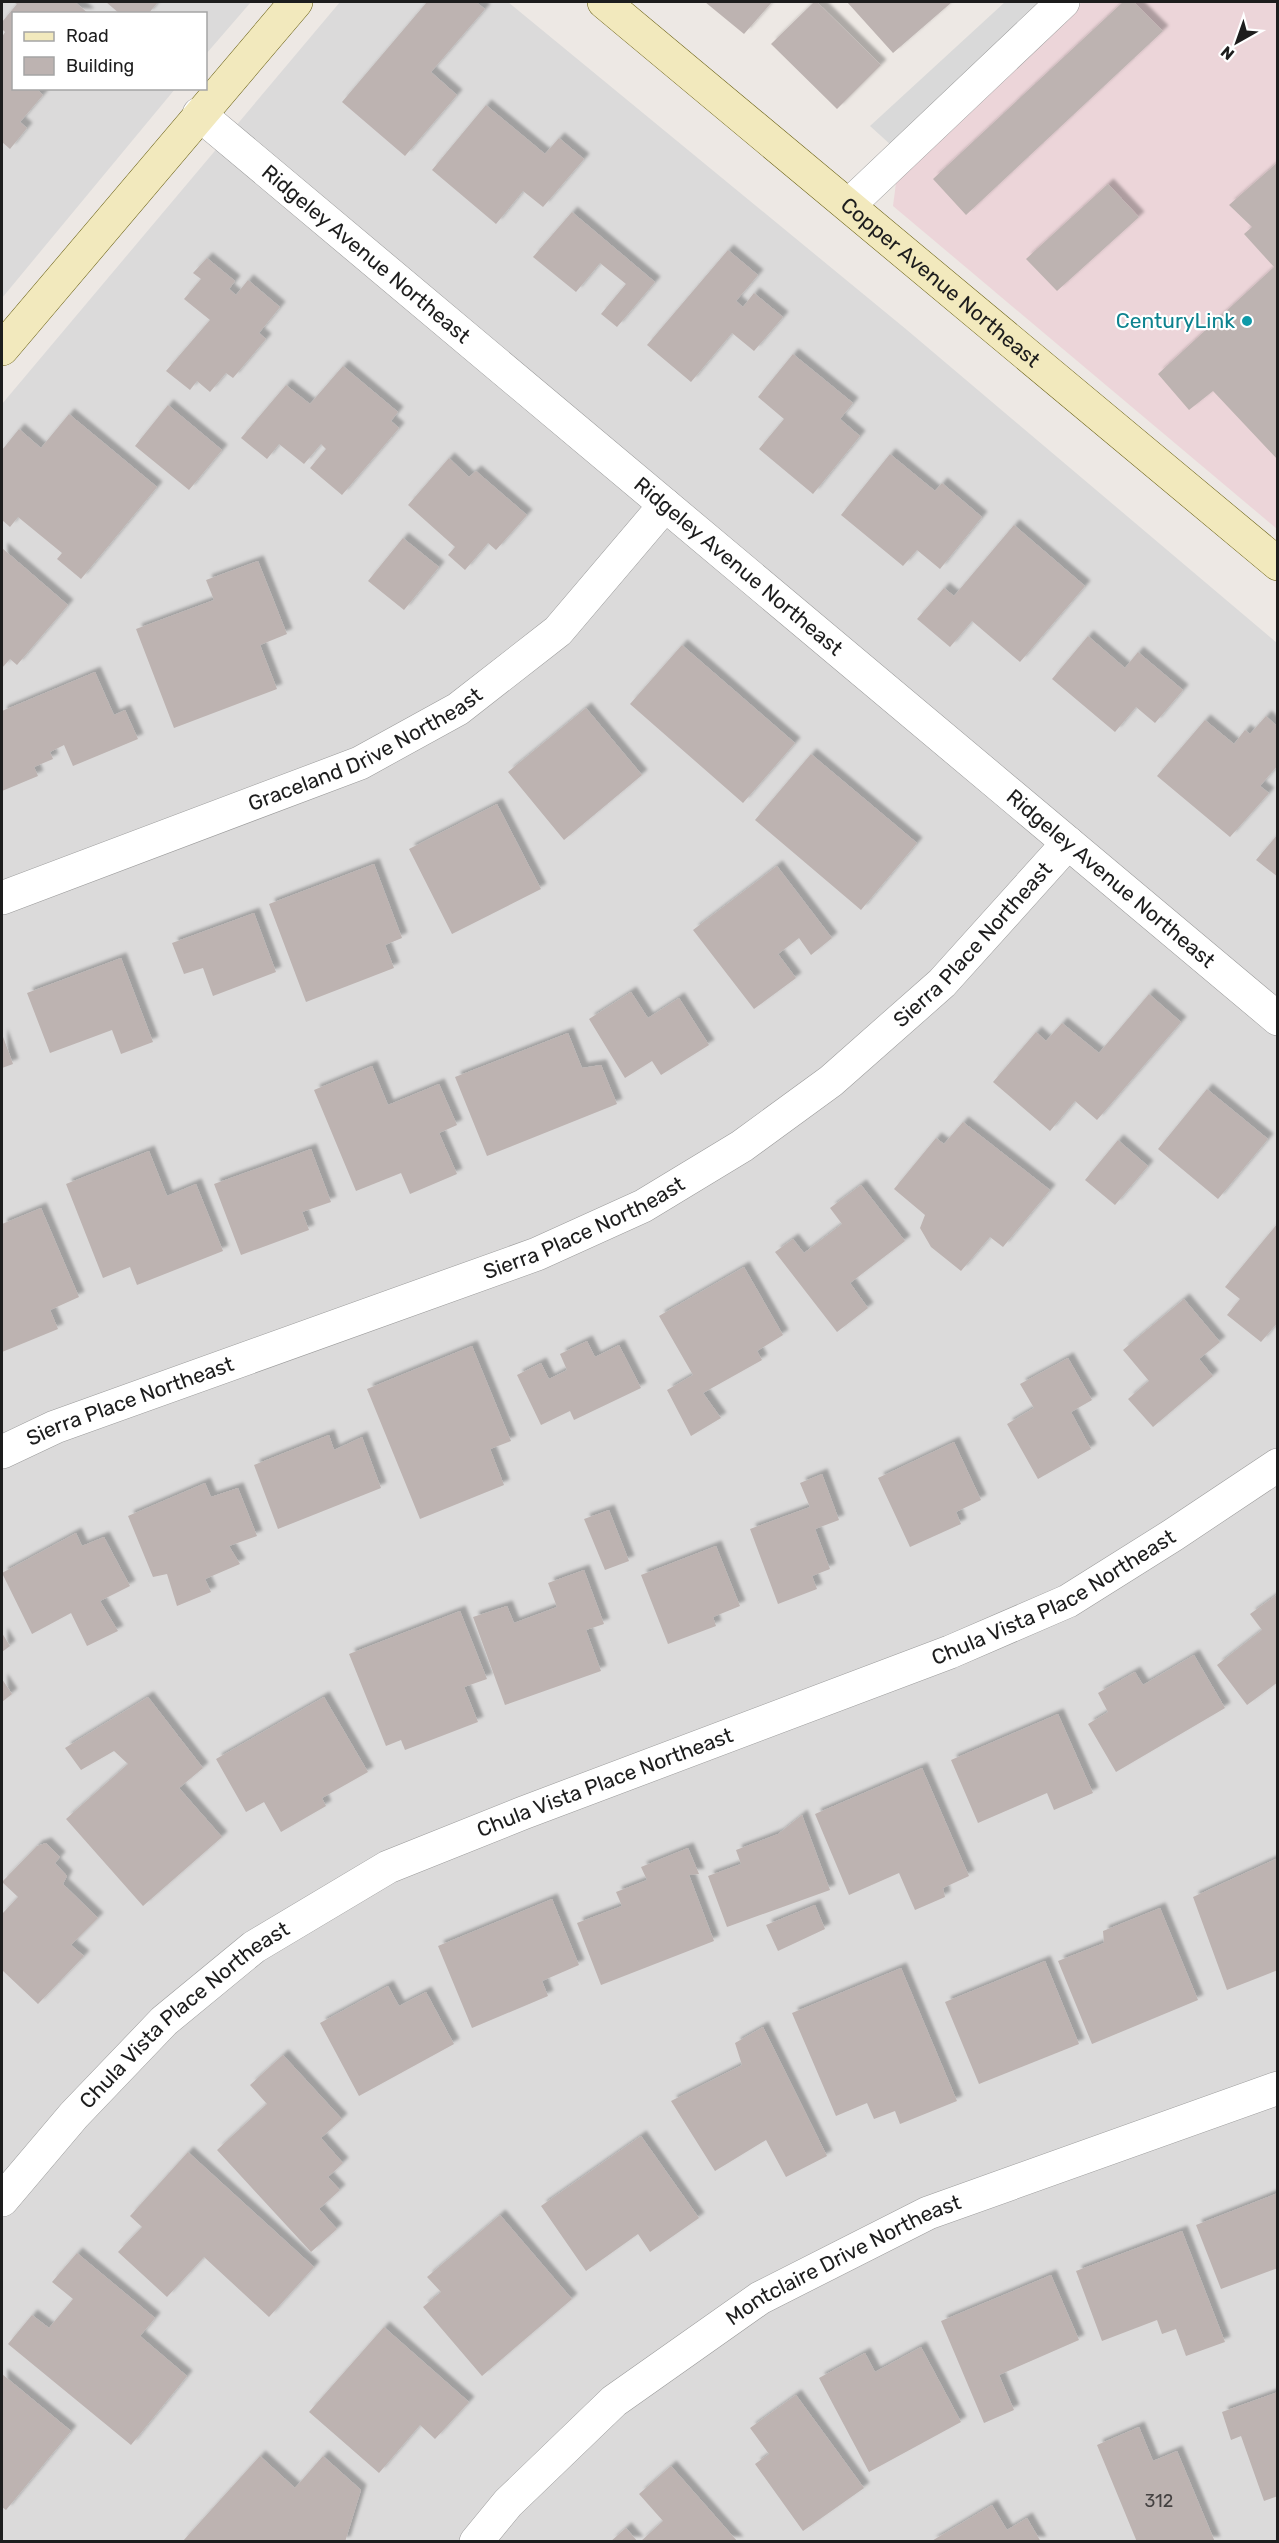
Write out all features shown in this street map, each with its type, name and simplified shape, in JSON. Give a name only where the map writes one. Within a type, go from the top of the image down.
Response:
[{"type":"street","points":[[2,349],[296,2]]},
{"type":"street","name":"Copper Avenue Northeast","points":[[604,2],[1278,564]]},
{"type":"street","points":[[849,205],[1063,2]]},
{"type":"street","name":"Ridgeley Avenue Northeast","points":[[199,114],[1278,1019]]},
{"type":"street","name":"Graceland Drive Northeast","points":[[2,898],[360,763],[458,709],[558,631],[665,505]]},
{"type":"street","name":"Sierra Place Northeast","points":[[2,1452],[55,1427],[537,1254],[643,1206],[742,1146],[831,1081],[942,983],[1068,843]]},
{"type":"street","name":"Chula Vista Place Northeast","points":[[2,2200],[74,2115],[164,2021],[254,1947],[388,1867],[523,1813],[950,1652],[1068,1601],[1278,1465]]},
{"type":"street","name":"Montclaire Drive Northeast","points":[[476,2541],[508,2503],[614,2401],[760,2298],[928,2213],[1278,2088]]},
{"type":"shaded area","points":[[2,2],[251,2],[207,53],[207,12],[12,12],[12,90],[174,90],[2,298]]},
{"type":"shaded area","points":[[340,2],[508,2],[907,330],[1277,643],[1277,2541],[2,2542],[2,404]]},
{"type":"shaded area","points":[[1005,2],[1069,2],[902,155],[870,126]]},
{"type":"shaded area","points":[[1082,2],[1277,2],[1277,529],[893,206],[897,175]]},
{"type":"building","points":[[13,2],[75,2],[87,12],[12,12],[12,90],[38,90],[43,95],[20,122],[27,128],[10,149],[2,142],[2,37],[5,32],[2,29],[2,22],[17,4]]},
{"type":"building","points":[[106,2],[158,2],[150,12],[118,12]]},
{"type":"building","points":[[427,2],[476,2],[485,9],[431,72],[457,95],[405,156],[342,102]]},
{"type":"building","points":[[705,2],[772,2],[744,34]]},
{"type":"building","points":[[814,2],[817,2],[881,65],[837,109],[771,44]]},
{"type":"building","points":[[847,2],[952,2],[893,53]]},
{"type":"building","points":[[1123,2],[1134,2],[1163,31],[966,215],[933,179]]},
{"type":"building","points":[[486,105],[545,154],[559,138],[584,159],[543,207],[523,191],[496,224],[432,170]]},
{"type":"building","name":"CenturyLink","points":[[1278,162],[1278,460],[1213,391],[1189,410],[1158,374],[1274,267],[1244,234],[1252,227],[1229,205]]},
{"type":"building","points":[[1108,184],[1139,217],[1057,291],[1026,259]]},
{"type":"building","points":[[572,212],[655,282],[617,327],[601,314],[626,284],[600,263],[576,292],[533,257]]},
{"type":"building","points":[[728,250],[758,275],[736,301],[743,307],[754,293],[783,317],[754,351],[732,333],[691,382],[647,345]]},
{"type":"building","points":[[207,258],[235,281],[229,289],[236,295],[248,280],[280,307],[259,333],[266,339],[233,378],[226,373],[210,392],[197,381],[190,390],[166,371],[210,320],[184,299],[201,279],[193,273]]},
{"type":"building","points":[[793,354],[853,403],[840,419],[860,436],[813,494],[759,449],[784,419],[758,397]]},
{"type":"building","points":[[343,366],[398,412],[391,421],[399,428],[342,495],[310,468],[326,449],[321,444],[304,464],[279,444],[267,459],[241,438],[286,385],[310,404]]},
{"type":"building","points":[[168,405],[222,450],[189,490],[135,446]]},
{"type":"building","points":[[69,414],[157,487],[81,579],[57,559],[62,553],[18,517],[10,527],[2,520],[2,450],[19,429],[41,448]]},
{"type":"building","points":[[890,454],[935,491],[942,483],[982,517],[940,569],[917,550],[903,566],[841,515]]},
{"type":"building","points":[[449,458],[469,477],[476,471],[527,515],[496,550],[488,543],[465,570],[448,555],[455,547],[408,505]]},
{"type":"building","points":[[1014,525],[1085,586],[1020,662],[972,621],[950,647],[917,619],[944,588],[954,596]]},
{"type":"building","points":[[403,538],[439,567],[404,610],[368,581]]},
{"type":"building","points":[[2,548],[68,605],[17,665],[10,659],[2,668]]},
{"type":"building","points":[[258,561],[287,634],[260,645],[277,689],[174,728],[136,629],[214,600],[206,580]]},
{"type":"building","points":[[1088,636],[1125,668],[1138,652],[1183,690],[1155,723],[1136,707],[1115,732],[1052,679]]},
{"type":"building","points":[[682,645],[795,743],[743,803],[630,704]]},
{"type":"building","points":[[95,672],[114,715],[125,710],[138,739],[73,766],[64,745],[50,752],[53,759],[34,767],[38,776],[2,791],[2,711]]},
{"type":"building","points":[[586,708],[642,775],[564,840],[508,772]]},
{"type":"building","points":[[1266,716],[1278,727],[1278,765],[1260,786],[1269,793],[1230,837],[1157,776],[1205,720],[1234,744],[1245,730],[1250,734]]},
{"type":"building","points":[[811,754],[917,843],[861,910],[755,820]]},
{"type":"building","points":[[497,804],[541,889],[452,934],[409,849]]},
{"type":"building","points":[[1278,834],[1278,877],[1256,860]]},
{"type":"building","points":[[374,864],[402,938],[385,945],[394,968],[306,1002],[269,904]]},
{"type":"building","points":[[777,866],[832,938],[811,955],[799,938],[778,954],[796,978],[754,1009],[693,930]]},
{"type":"building","points":[[254,913],[276,972],[213,996],[203,968],[184,974],[172,943]]},
{"type":"building","points":[[121,958],[153,1042],[121,1054],[112,1030],[50,1053],[27,993]]},
{"type":"building","points":[[631,992],[648,1018],[679,998],[709,1045],[661,1075],[652,1061],[625,1078],[589,1019]]},
{"type":"building","points":[[1149,994],[1181,1022],[1097,1120],[1075,1101],[1050,1131],[993,1082],[1036,1032],[1046,1041],[1062,1023],[1099,1053]]},
{"type":"building","points":[[568,1033],[582,1068],[601,1065],[617,1104],[487,1156],[455,1077]]},
{"type":"building","points":[[2,1034],[13,1064],[2,1068]]},
{"type":"building","points":[[372,1066],[388,1105],[439,1084],[457,1125],[439,1133],[457,1174],[410,1194],[401,1173],[356,1191],[314,1090]]},
{"type":"building","points":[[1207,1089],[1268,1139],[1218,1199],[1158,1149]]},
{"type":"building","points":[[963,1122],[1050,1190],[1003,1247],[990,1237],[961,1271],[931,1247],[920,1228],[925,1215],[894,1189],[936,1138],[944,1144]]},
{"type":"building","points":[[1118,1140],[1148,1166],[1115,1205],[1085,1180]]},
{"type":"building","points":[[311,1149],[331,1202],[302,1212],[309,1230],[241,1255],[214,1184]]},
{"type":"building","points":[[149,1151],[167,1196],[196,1184],[223,1251],[137,1285],[130,1267],[103,1278],[66,1184]]},
{"type":"building","points":[[861,1185],[905,1241],[850,1283],[868,1308],[837,1332],[775,1252],[793,1239],[804,1253],[842,1224],[830,1208]]},
{"type":"building","points":[[41,1208],[79,1297],[50,1310],[58,1329],[2,1352],[2,1224]]},
{"type":"building","points":[[1278,1223],[1278,1322],[1261,1342],[1227,1315],[1240,1299],[1225,1287]]},
{"type":"building","points":[[744,1267],[783,1335],[757,1351],[762,1360],[703,1393],[721,1418],[691,1436],[667,1390],[693,1375],[659,1316]]},
{"type":"building","points":[[1184,1299],[1220,1342],[1199,1359],[1213,1376],[1153,1427],[1128,1399],[1149,1381],[1123,1350]]},
{"type":"building","points":[[587,1341],[595,1357],[619,1345],[641,1388],[574,1420],[570,1411],[541,1425],[517,1375],[541,1363],[549,1379],[567,1370],[560,1354]]},
{"type":"building","points":[[472,1346],[511,1441],[490,1449],[504,1485],[420,1519],[367,1389]]},
{"type":"building","points":[[1068,1358],[1092,1400],[1071,1412],[1091,1449],[1038,1479],[1007,1424],[1034,1408],[1020,1384]]},
{"type":"building","points":[[329,1435],[334,1450],[362,1437],[381,1488],[278,1529],[254,1465]]},
{"type":"building","points":[[954,1442],[981,1500],[956,1512],[961,1524],[910,1547],[878,1478]]},
{"type":"building","points":[[822,1474],[839,1520],[815,1529],[830,1569],[812,1576],[817,1589],[778,1604],[750,1529],[810,1507],[800,1483]]},
{"type":"building","points":[[205,1483],[211,1497],[238,1488],[257,1536],[229,1546],[240,1564],[205,1579],[211,1592],[177,1606],[167,1574],[153,1577],[128,1516]]},
{"type":"building","points":[[609,1510],[629,1561],[605,1570],[584,1519]]},
{"type":"building","points":[[76,1533],[82,1546],[104,1537],[130,1586],[100,1601],[118,1631],[87,1646],[71,1613],[32,1634],[2,1573]]},
{"type":"building","points":[[716,1546],[740,1606],[713,1617],[716,1626],[668,1644],[641,1575]]},
{"type":"building","points":[[584,1570],[604,1624],[586,1630],[601,1671],[505,1705],[473,1617],[507,1606],[514,1623],[557,1607],[548,1583]]},
{"type":"building","points":[[1278,1594],[1278,1682],[1247,1705],[1217,1665],[1262,1630],[1250,1614]]},
{"type":"building","points":[[460,1611],[487,1679],[464,1687],[478,1722],[405,1750],[401,1740],[386,1746],[349,1654]]},
{"type":"building","points":[[2,1633],[10,1646],[2,1652]]},
{"type":"building","points":[[1194,1655],[1225,1708],[1116,1772],[1088,1724],[1108,1712],[1098,1693],[1135,1672],[1143,1685]]},
{"type":"building","points":[[2,1679],[12,1694],[2,1702]]},
{"type":"building","points":[[148,1697],[203,1768],[179,1788],[222,1837],[143,1906],[66,1819],[128,1764],[114,1751],[81,1770],[65,1748]]},
{"type":"building","points":[[324,1697],[368,1772],[322,1798],[326,1806],[281,1832],[264,1802],[246,1812],[216,1759]]},
{"type":"building","points":[[1058,1714],[1093,1793],[1054,1810],[1047,1793],[978,1823],[951,1760]]},
{"type":"building","points":[[922,1768],[969,1876],[943,1888],[945,1897],[915,1910],[899,1873],[849,1895],[815,1814]]},
{"type":"building","points":[[802,1815],[830,1890],[727,1927],[708,1876],[741,1864],[736,1850],[778,1834]]},
{"type":"building","points":[[46,1843],[60,1857],[55,1863],[67,1876],[63,1884],[98,1918],[71,1945],[84,1956],[38,2004],[2,1970],[2,1914],[18,1897],[2,1882],[37,1846]]},
{"type":"building","points":[[688,1848],[699,1874],[689,1875],[714,1941],[601,1985],[577,1923],[622,1906],[616,1892],[647,1880],[641,1867]]},
{"type":"building","points":[[1278,1858],[1278,1970],[1227,1990],[1193,1897]]},
{"type":"building","points":[[552,1899],[579,1965],[542,1981],[548,1996],[472,2028],[438,1946]]},
{"type":"building","points":[[815,1905],[825,1929],[778,1951],[766,1925]]},
{"type":"building","points":[[1160,1908],[1198,2000],[1092,2044],[1058,1961],[1104,1943],[1103,1931]]},
{"type":"building","points":[[1045,1961],[1079,2044],[979,2084],[945,2002]]},
{"type":"building","points":[[901,1968],[957,2101],[900,2124],[895,2111],[874,2119],[867,2103],[836,2116],[792,2013]]},
{"type":"building","points":[[388,1986],[399,2006],[426,1992],[454,2044],[359,2096],[320,2023]]},
{"type":"building","points":[[763,2027],[827,2156],[786,2177],[766,2140],[715,2171],[671,2101],[742,2065],[735,2043]]},
{"type":"building","points":[[283,2055],[342,2119],[321,2138],[343,2163],[328,2177],[340,2190],[319,2209],[337,2229],[311,2252],[217,2150],[267,2104],[250,2085]]},
{"type":"building","points":[[641,2136],[699,2218],[650,2252],[638,2234],[586,2271],[541,2206]]},
{"type":"building","points":[[188,2152],[314,2267],[269,2317],[204,2257],[167,2297],[118,2252],[142,2227],[130,2216]]},
{"type":"building","points":[[1278,2193],[1278,2268],[1221,2289],[1196,2225]]},
{"type":"building","points":[[500,2215],[572,2299],[482,2376],[423,2307],[441,2292],[427,2277]]},
{"type":"building","points":[[1182,2231],[1225,2342],[1186,2356],[1176,2329],[1162,2334],[1157,2320],[1102,2341],[1076,2271]]},
{"type":"building","points":[[77,2253],[155,2318],[140,2336],[187,2376],[131,2445],[8,2344],[32,2315],[49,2328],[73,2299],[52,2282]]},
{"type":"building","points":[[1051,2275],[1079,2340],[999,2375],[1014,2410],[984,2423],[941,2321]]},
{"type":"building","points":[[384,2327],[469,2402],[435,2439],[420,2425],[379,2473],[309,2412]]},
{"type":"building","points":[[921,2347],[961,2422],[869,2472],[819,2378],[865,2353],[875,2372]]},
{"type":"building","points":[[2,2374],[71,2431],[6,2510],[2,2507]]},
{"type":"building","points":[[1278,2392],[1278,2496],[1264,2501],[1241,2436],[1231,2440],[1222,2412]]},
{"type":"building","points":[[796,2395],[864,2488],[803,2531],[755,2464],[769,2454],[750,2428]]},
{"type":"building","points":[[1139,2427],[1153,2461],[1177,2451],[1215,2542],[1137,2542],[1097,2445]]},
{"type":"building","points":[[260,2456],[295,2488],[323,2456],[361,2490],[345,2542],[182,2542]]},
{"type":"building","points":[[671,2466],[738,2542],[640,2542],[663,2521],[639,2494]]},
{"type":"building","points":[[992,2505],[1007,2530],[1027,2518],[1041,2542],[930,2542]]},
{"type":"building","points":[[626,2528],[638,2542],[610,2542]]},
{"type":"place","name":"CenturyLink","points":[[1247,321]]}]
